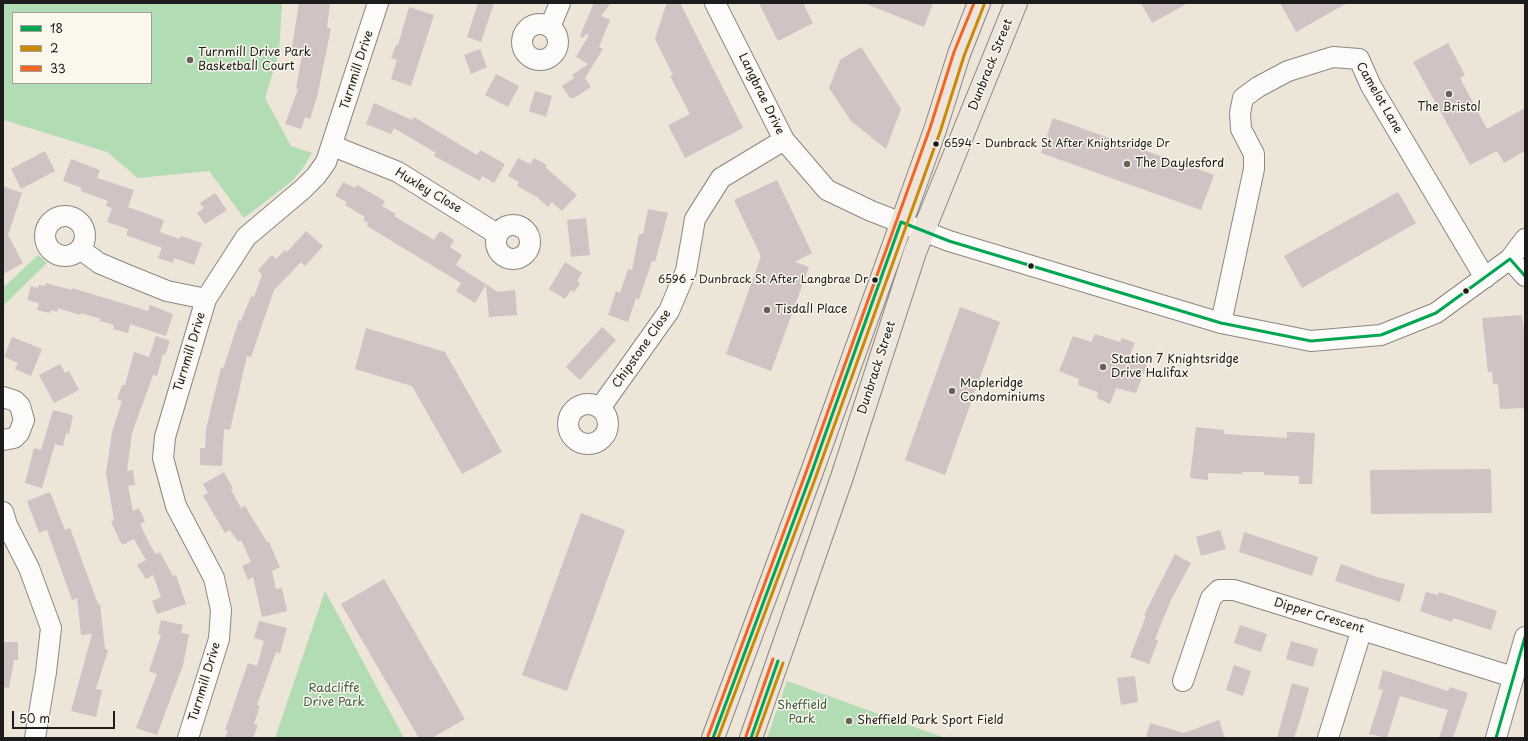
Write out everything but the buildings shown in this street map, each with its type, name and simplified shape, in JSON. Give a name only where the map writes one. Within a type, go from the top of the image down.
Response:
[{"type":"main road","name":"Dunbrack Street","points":[[712,738],[810,477],[935,130],[959,54],[979,3]]},
{"type":"main road","name":"Dunbrack Street","points":[[751,738],[840,482],[923,231],[1016,3]]},
{"type":"street","name":"Turnmill Drive","points":[[188,738],[219,639],[221,610],[214,578],[176,506],[163,458],[165,437],[206,300],[246,237],[316,176],[326,162],[333,146],[378,3]]},
{"type":"street","points":[[550,27],[560,3]]},
{"type":"street","name":"Langbrae Drive","points":[[715,3],[784,140],[827,190],[870,211],[948,241],[1221,323],[1311,341],[1381,335],[1436,313],[1510,259],[1525,239]]},
{"type":"street","name":"Camelot Lane","points":[[1221,323],[1254,169],[1254,154],[1241,129],[1240,113],[1243,98],[1258,87],[1288,71],[1333,57],[1359,59],[1371,86],[1485,278]]},
{"type":"street","name":"Chipstone Close","points":[[600,408],[670,311],[686,271],[696,219],[721,178],[784,140]]},
{"type":"street","name":"Huxley Close","points":[[333,146],[398,172],[498,234]]},
{"type":"street","points":[[80,249],[99,263],[167,291],[206,300]]},
{"type":"street","points":[[1510,259],[1525,276]]},
{"type":"street","points":[[3,397],[15,401],[20,406],[24,420],[19,433],[14,438],[3,440]]},
{"type":"street","points":[[3,512],[7,525],[29,568],[51,628],[46,672],[35,738]]},
{"type":"street","name":"Dipper Crescent","points":[[1183,681],[1211,598],[1219,590],[1234,590],[1513,677]]},
{"type":"street","points":[[1328,738],[1362,629]]},
{"type":"street","points":[[1496,738],[1525,637]]},
{"type":"green space","points":[[3,3],[282,3],[279,53],[265,98],[291,146],[312,153],[303,168],[292,181],[244,218],[209,171],[138,178],[107,152],[4,120],[3,122]]},
{"type":"green space","points":[[38,255],[47,263],[3,306],[3,288]]},
{"type":"green space","name":"Radcliffe Drive Park","points":[[325,591],[404,738],[275,738]]},
{"type":"green space","name":"Sheffield Park","points":[[787,681],[945,738],[767,738]]},
{"type":"transit line","name":"33","points":[[708,736],[805,475],[930,128],[954,52],[974,3]]},
{"type":"transit line","name":"2","points":[[718,738],[815,479],[940,132],[964,56],[984,5]]},
{"type":"transit line","name":"18","points":[[713,738],[810,477],[901,222],[949,241],[1221,323],[1311,341],[1381,335],[1436,313],[1510,259],[1525,276]]},
{"type":"transit line","name":"18","points":[[1496,738],[1525,637]]},
{"type":"transit line","name":"33","points":[[746,736],[773,659]]},
{"type":"transit line","name":"18","points":[[751,738],[778,661]]},
{"type":"transit line","name":"2","points":[[756,738],[783,663]]},
{"type":"place","name":"Turnmill Drive Park Basketball Court","points":[[190,60]]},
{"type":"place","name":"The Bristol","points":[[1449,94]]},
{"type":"place","name":"6594 - Dunbrack St After Knightsridge Dr","points":[[936,144]]},
{"type":"place","name":"The Daylesford","points":[[1127,164]]},
{"type":"place","name":"6596 - Dunbrack St After Langbrae Dr","points":[[875,280]]},
{"type":"place","name":"Tisdall Place","points":[[767,310]]},
{"type":"place","name":"Station 7 Knightsridge Drive Halifax","points":[[1103,367]]},
{"type":"place","name":"Mapleridge Condominiums","points":[[952,391]]},
{"type":"place","name":"Sheffield Park Sport Field","points":[[849,721]]}]
